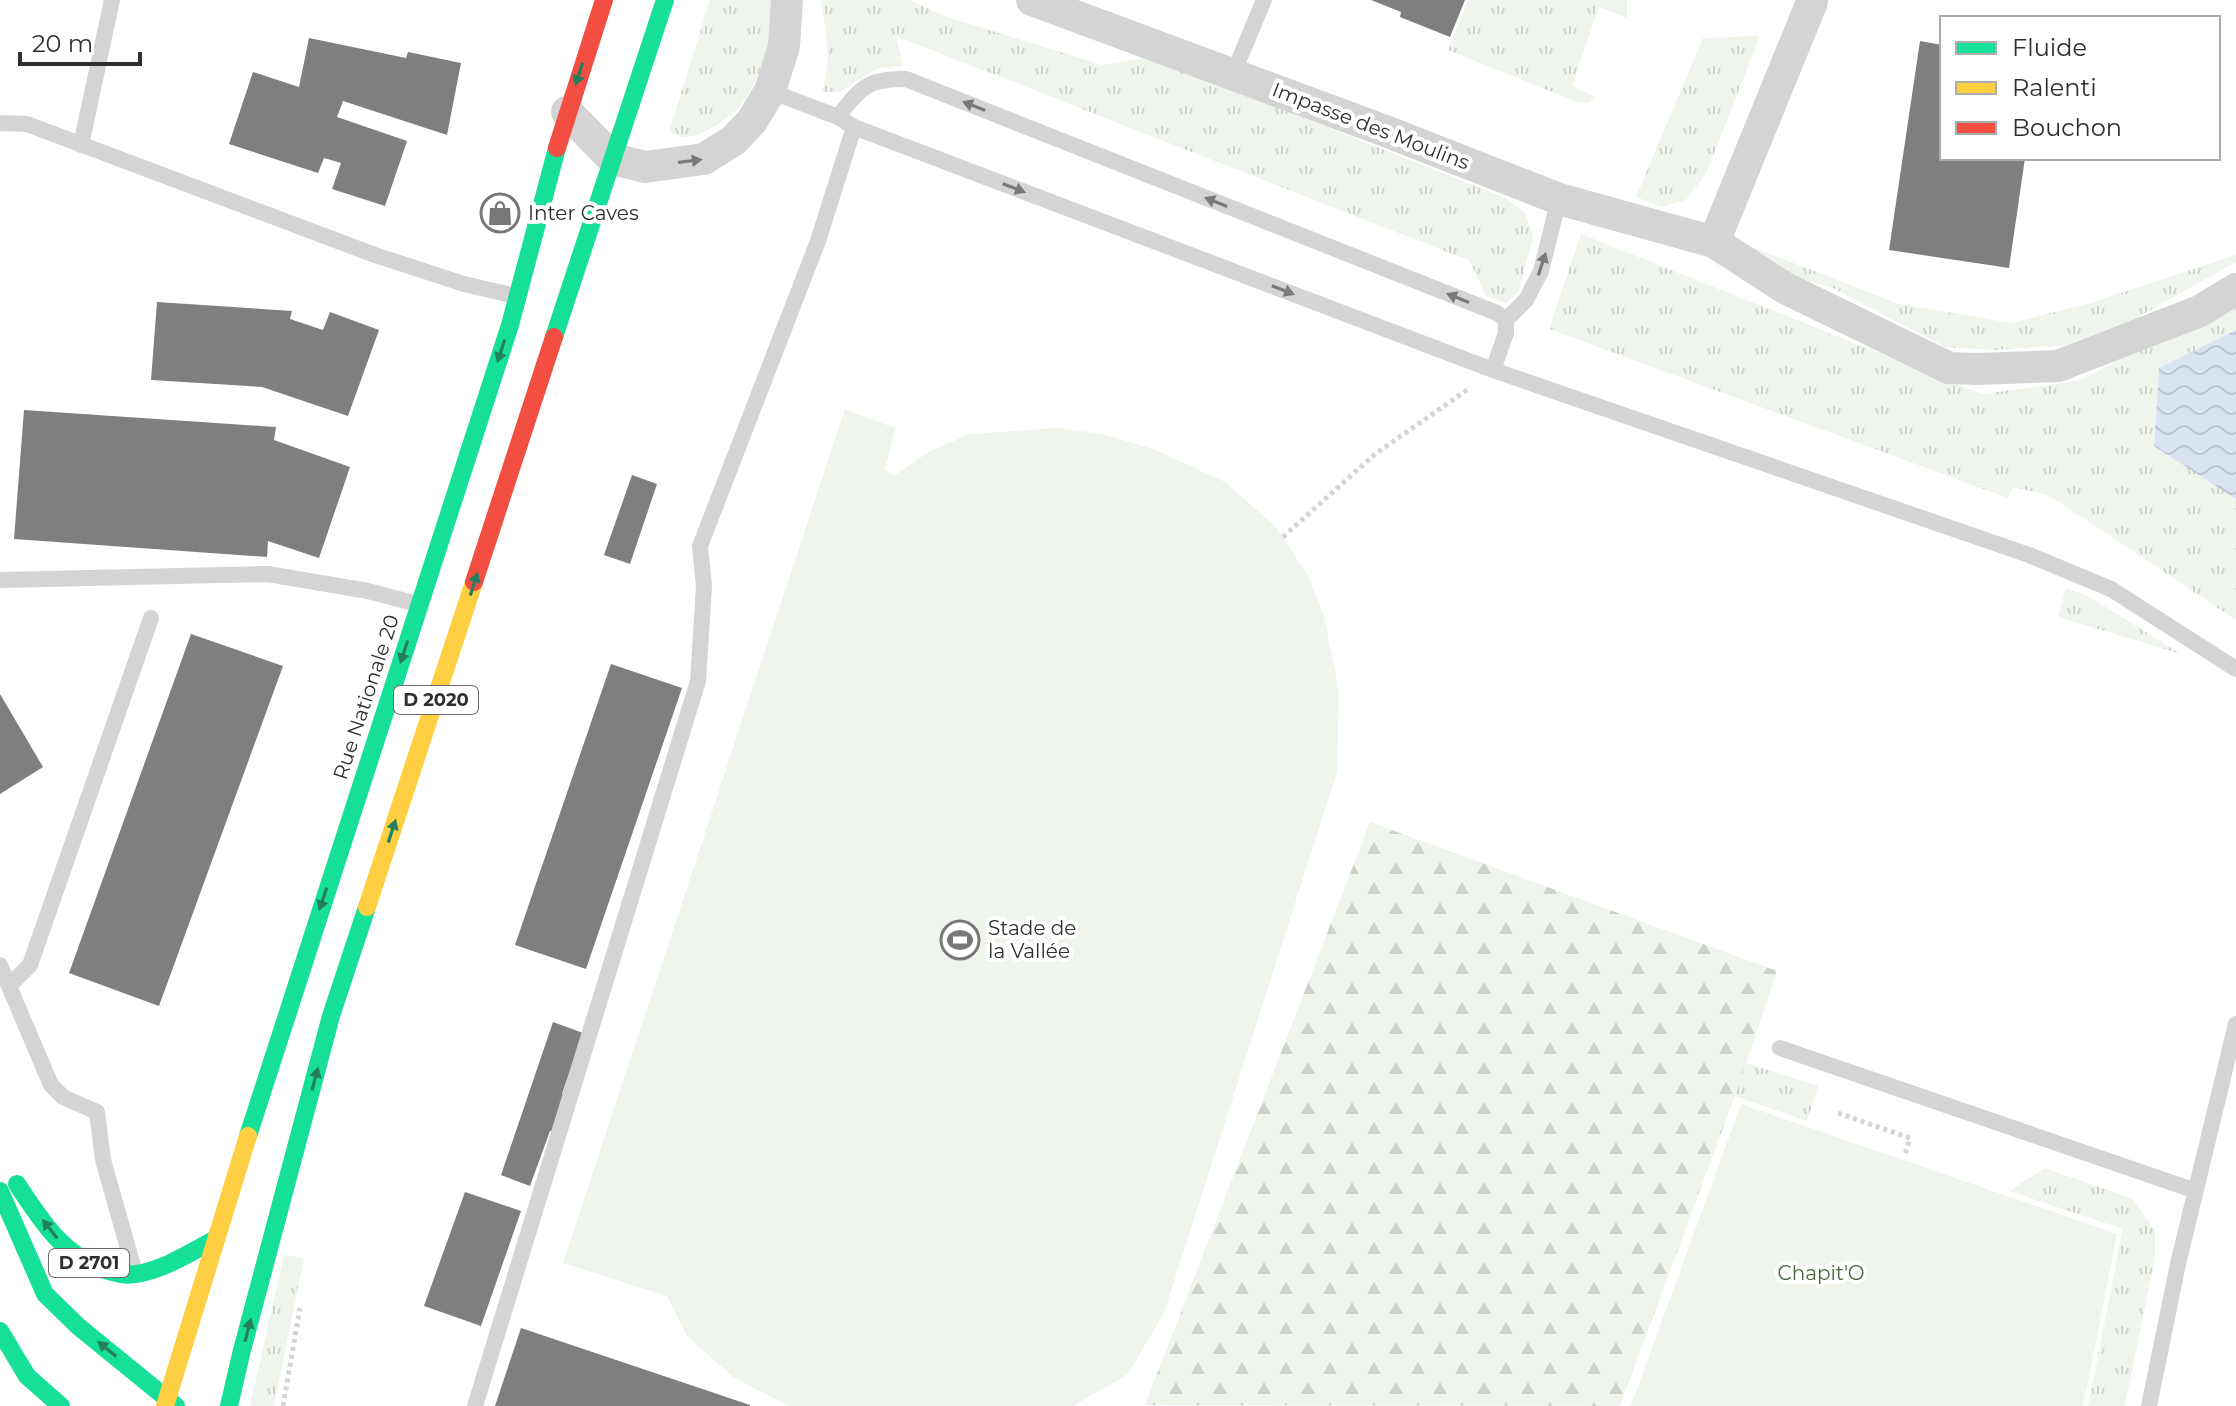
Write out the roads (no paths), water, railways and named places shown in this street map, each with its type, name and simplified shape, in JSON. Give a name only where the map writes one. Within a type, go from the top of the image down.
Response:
[{"type":"main road","name":"Rue Nationale 20","points":[[169,1403],[276,1046],[510,325],[540,205],[604,0]]},
{"type":"main road","name":"D 2020","points":[[229,1406],[331,1016],[665,0]]},
{"type":"main road","name":"D 2701","points":[[4,1182],[69,1253],[101,1269],[122,1275],[135,1274],[173,1261],[216,1239]]},
{"type":"main road","name":"D 2701","points":[[4,1182],[45,1294],[169,1403]]},
{"type":"main road","points":[[0,1331],[27,1376],[61,1406]]},
{"type":"street","points":[[567,112],[613,159],[645,167],[704,159],[734,140],[752,121],[770,91],[784,46],[787,0]]},
{"type":"street","name":"Impasse des Moulins","points":[[1032,0],[1559,199],[1714,242],[1785,288],[1949,368],[2058,366],[2200,311],[2236,289]]},
{"type":"street","points":[[1714,242],[1812,2]]},
{"type":"lane","points":[[81,145],[112,0]]},
{"type":"lane","points":[[1233,74],[1264,0]]},
{"type":"lane","points":[[838,117],[855,95],[869,85],[886,78],[906,79],[1497,313],[1506,320]]},
{"type":"lane","points":[[770,91],[838,117],[854,127],[1493,370],[2029,555],[2111,589],[2236,669]]},
{"type":"lane","points":[[0,123],[27,124],[375,255],[464,284],[517,297]]},
{"type":"lane","points":[[475,1406],[698,681],[704,586],[700,546],[818,241],[854,127]]},
{"type":"lane","points":[[1493,370],[1506,333],[1506,320],[1526,300],[1541,271],[1559,199]]},
{"type":"lane","points":[[0,580],[268,574],[368,591],[419,605]]},
{"type":"lane","points":[[9,986],[30,965],[151,618]]},
{"type":"lane","points":[[0,965],[51,1085],[63,1097],[97,1112],[103,1160],[135,1274]]},
{"type":"lane","points":[[2149,1406],[2178,1264],[2236,1024]]},
{"type":"lane","points":[[1780,1048],[2196,1191]]},
{"type":"water","points":[[2236,330],[2236,499],[2154,446],[2159,368]]},
{"type":"place","name":"Inter Caves","points":[[500,213]]},
{"type":"place","name":"Stade de la Vallée","points":[[960,940]]},
{"type":"park label","name":"Chapit'O","points":[[1821,1273]]}]
